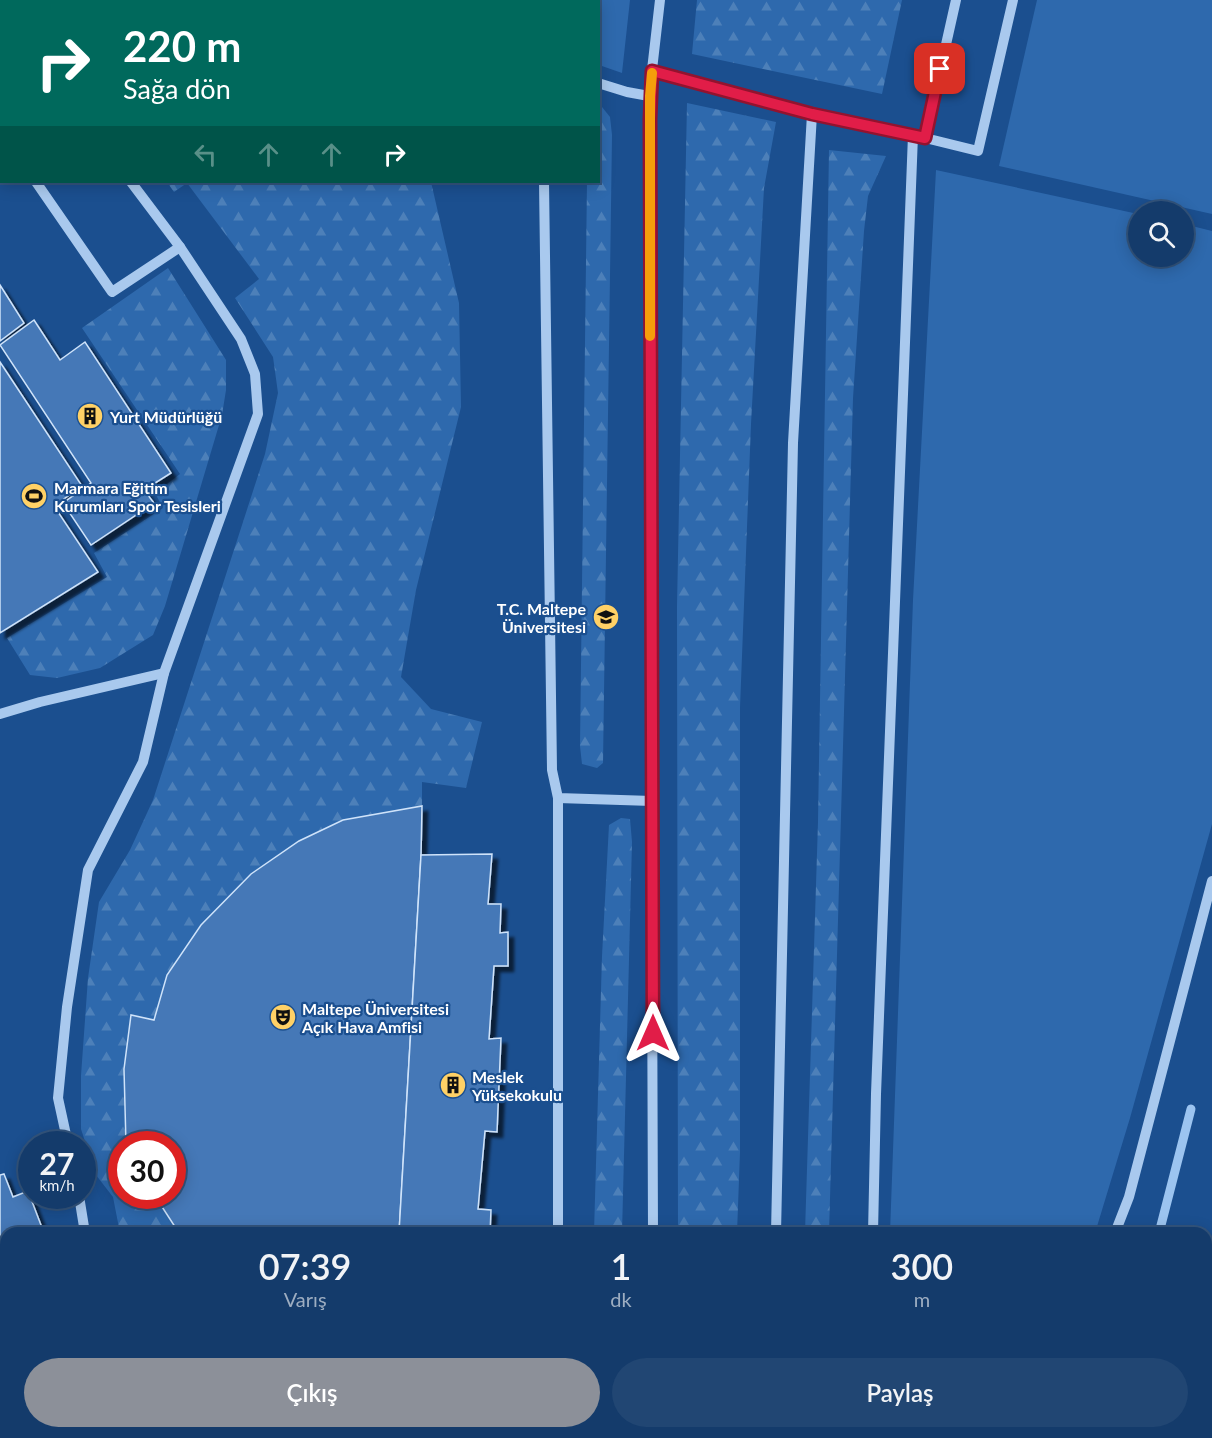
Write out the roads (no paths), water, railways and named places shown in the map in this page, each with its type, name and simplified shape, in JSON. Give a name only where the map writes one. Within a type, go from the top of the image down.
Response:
[{"type":"street","points":[[653,1227],[650,96],[660,0]]},
{"type":"street","points":[[873,1227],[876,1094],[919,136],[956,0]]},
{"type":"street","points":[[652,71],[812,114],[919,136],[978,151],[1013,0]]},
{"type":"street","points":[[600,84],[650,96]]},
{"type":"street","points":[[776,1227],[793,443],[812,114]]},
{"type":"street","points":[[37,183],[112,292],[180,247]]},
{"type":"street","points":[[65,1131],[58,1098],[67,1007],[88,870],[143,762],[164,673],[258,414],[255,374],[241,339],[180,247],[132,183]]},
{"type":"street","points":[[544,183],[552,770],[558,798],[558,1227]]},
{"type":"street","points":[[0,714],[40,702],[164,673]]},
{"type":"street","points":[[558,798],[652,801]]},
{"type":"street","points":[[1117,1227],[1129,1197],[1212,880]]},
{"type":"street","points":[[81,1209],[84,1227]]},
{"type":"waterway","points":[[1161,1227],[1191,1109]]},
{"type":"place","name":"Yurt Müdürlüğü","points":[[90,416]]},
{"type":"place","name":"Marmara Eğitim Kurumları Spor Tesisleri","points":[[34,496]]},
{"type":"place","name":"T.C. Maltepe Üniversitesi","points":[[606,617]]},
{"type":"place","name":"Maltepe Üniversitesi Açık Hava Amfisi","points":[[283,1017]]},
{"type":"place","name":"Meslek Yüksekokulu","points":[[453,1085]]}]
